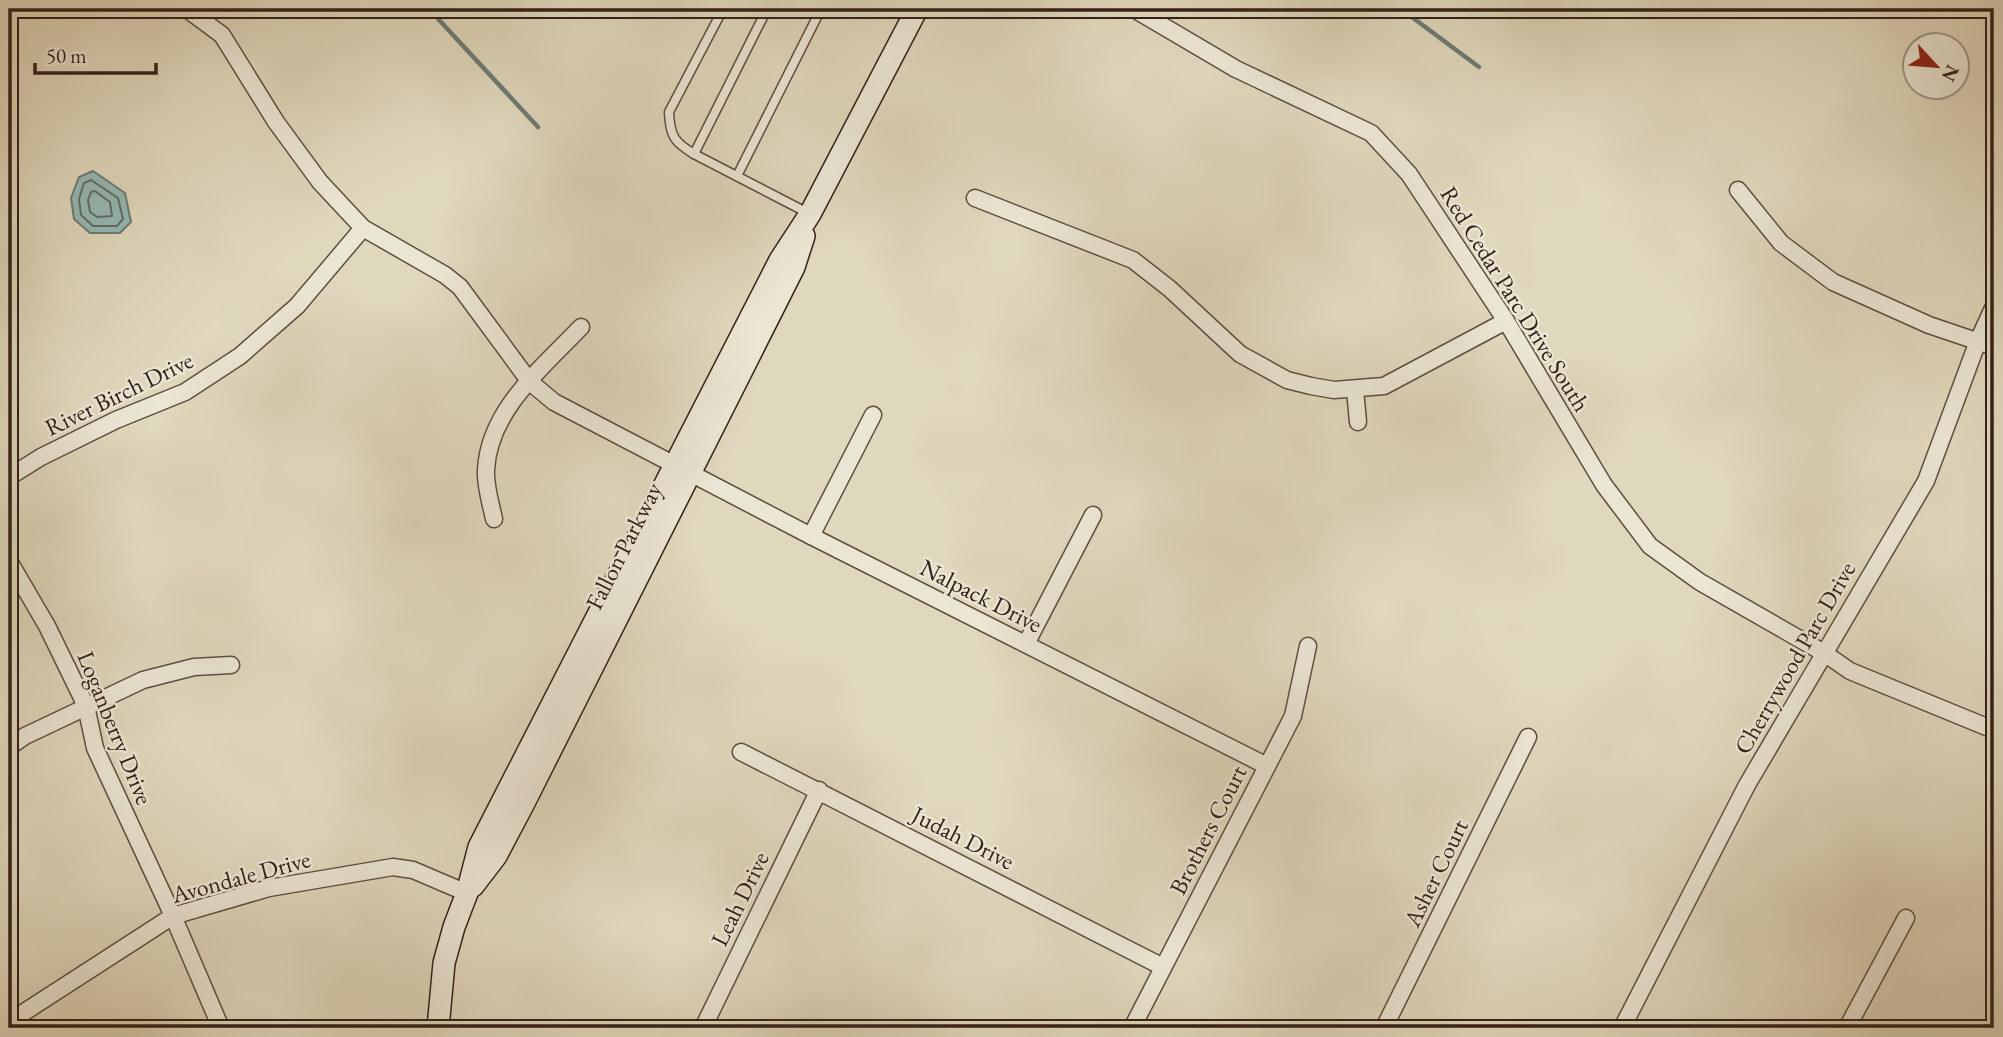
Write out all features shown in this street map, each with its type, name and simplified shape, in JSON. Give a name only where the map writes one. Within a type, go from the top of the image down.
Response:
[{"type":"street","name":"Nalpack Drive","points":[[187,9],[222,36],[276,122],[313,172],[363,228],[460,287],[530,382],[554,402],[811,536],[1267,766]]},
{"type":"street","name":"Fallon Parkway","points":[[438,1028],[444,963],[453,927],[467,893],[496,856],[683,469],[794,267],[810,214],[917,9]]},
{"type":"street","name":"Red Cedar Parc Drive South","points":[[1134,9],[1236,69],[1371,133],[1409,174],[1506,321],[1604,485],[1650,546],[1700,582],[1824,653],[1850,671],[1994,730]]},
{"type":"street","points":[[1738,190],[1782,243],[1833,282],[1929,326],[1994,347]]},
{"type":"street","points":[[975,198],[1133,260],[1170,289],[1240,354],[1287,380],[1334,390],[1384,386],[1506,321]]},
{"type":"street","name":"River Birch Drive","points":[[9,477],[41,457],[116,420],[185,392],[240,356],[297,306],[363,228]]},
{"type":"street","name":"Cherrywood Parc Drive","points":[[1622,1028],[1747,785],[1926,481],[1978,341],[1994,306]]},
{"type":"street","points":[[494,519],[486,471],[494,436],[509,405],[580,327]]},
{"type":"street","points":[[1355,390],[1358,422]]},
{"type":"street","points":[[811,536],[873,415]]},
{"type":"street","points":[[1026,644],[1093,515]]},
{"type":"street","name":"Loganberry Drive","points":[[9,561],[47,626],[86,706],[95,748],[173,916],[221,1028]]},
{"type":"street","name":"Brothers Court","points":[[1132,1028],[1293,716],[1308,646]]},
{"type":"street","points":[[9,747],[86,706],[143,680],[194,667],[231,666]]},
{"type":"street","name":"Asher Court","points":[[1384,1028],[1528,737]]},
{"type":"street","name":"Judah Drive","points":[[741,752],[1163,967]]},
{"type":"street","name":"Leah Drive","points":[[703,1028],[819,790]]},
{"type":"street","name":"Avondale Drive","points":[[9,1021],[173,916],[269,888],[393,867],[413,870],[467,893]]},
{"type":"street","points":[[1847,1028],[1906,918]]},
{"type":"lane","points":[[723,9],[669,112],[670,131],[679,145],[694,154],[810,214]]},
{"type":"lane","points":[[694,154],[767,9]]},
{"type":"lane","points":[[737,176],[821,9]]},
{"type":"water","points":[[93,171],[125,193],[131,222],[120,233],[90,233],[74,219],[71,198],[79,177]]},
{"type":"waterway","points":[[429,9],[538,127]]},
{"type":"waterway","points":[[1401,9],[1479,67]]}]
